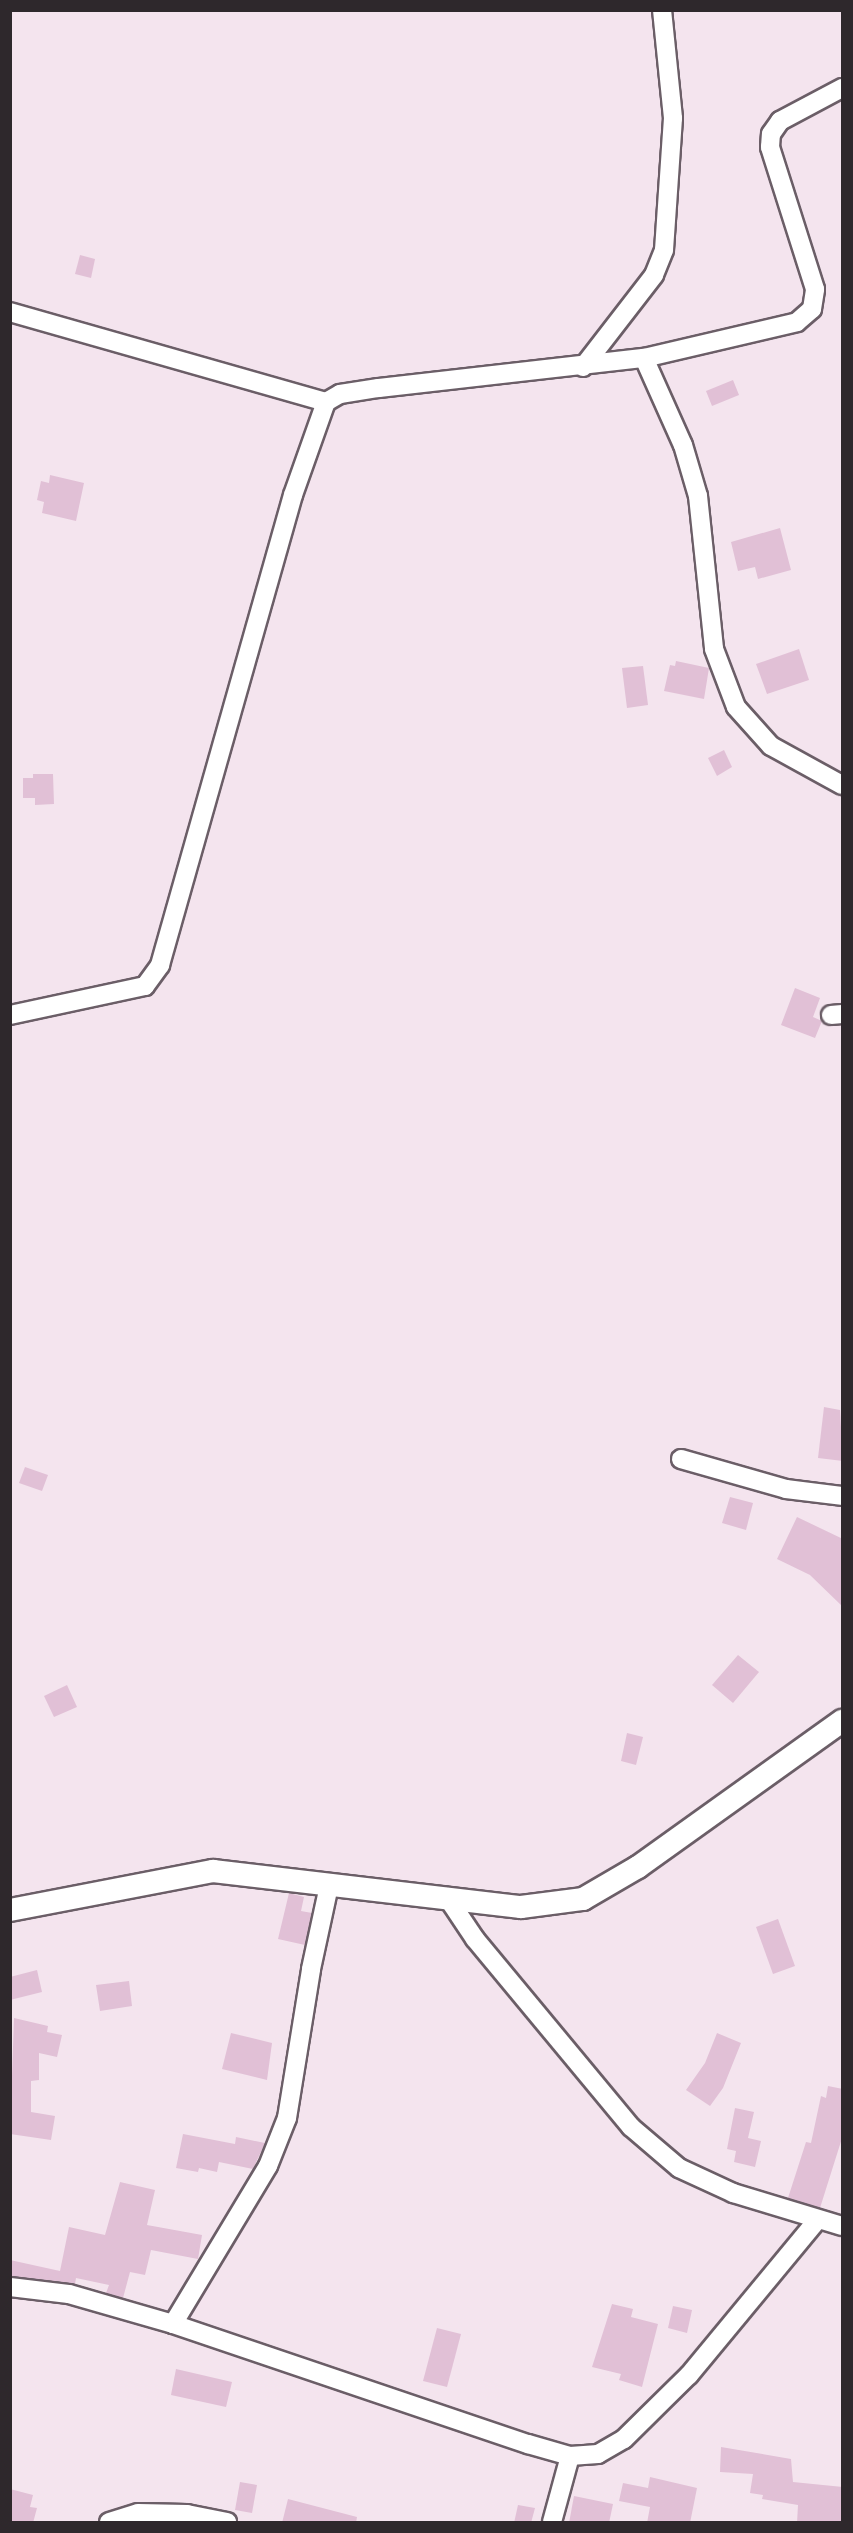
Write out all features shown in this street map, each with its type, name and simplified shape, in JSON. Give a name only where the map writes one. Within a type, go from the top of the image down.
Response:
[{"type":"street","points":[[583,367],[654,275],[664,250],[673,118],[662,10]]},
{"type":"street","points":[[10,1015],[146,986],[160,965],[293,495],[326,402],[340,394],[379,388],[583,367],[644,358],[797,322],[812,309],[815,289],[770,147],[771,134],[780,121],[843,88]]},
{"type":"street","points":[[10,312],[326,402]]},
{"type":"street","points":[[644,358],[683,445],[699,496],[714,649],[736,707],[771,746],[843,785]]},
{"type":"street","points":[[681,1459],[786,1489],[843,1496]]},
{"type":"street","points":[[10,1910],[213,1871],[521,1907],[583,1899],[638,1867],[843,1721]]},
{"type":"street","points":[[173,2324],[258,2184],[287,2118],[311,1969],[329,1886]]},
{"type":"street","points":[[447,1897],[475,1939],[631,2127],[679,2169],[733,2193],[843,2226]]},
{"type":"street","points":[[10,2288],[69,2294],[173,2324],[570,2456],[598,2454],[624,2439],[689,2375],[817,2220]]},
{"type":"street","points":[[552,2523],[570,2456]]},
{"type":"street","points":[[109,2523],[138,2513],[186,2514],[227,2523]]},
{"type":"building","points":[[80,255],[95,259],[91,278],[75,274]]},
{"type":"building","points":[[733,380],[739,395],[712,406],[706,391]]},
{"type":"building","points":[[50,475],[84,483],[76,521],[42,513],[44,502],[37,500],[41,481],[49,483]]},
{"type":"building","points":[[780,528],[791,570],[758,579],[755,567],[738,571],[731,542]]},
{"type":"building","points":[[799,649],[809,680],[767,694],[756,664]]},
{"type":"building","points":[[676,661],[709,668],[704,699],[664,691],[670,665],[675,666]]},
{"type":"building","points":[[643,666],[648,705],[627,708],[622,668]]},
{"type":"building","points":[[724,750],[732,767],[717,776],[708,758]]},
{"type":"building","points":[[33,774],[53,774],[54,804],[35,805],[35,798],[23,798],[23,778],[33,778]]},
{"type":"building","points":[[795,988],[820,998],[813,1017],[822,1021],[815,1038],[781,1025]]},
{"type":"building","points":[[824,1407],[840,1410],[843,1461],[818,1458]]},
{"type":"building","points":[[25,1467],[48,1475],[42,1491],[19,1483]]},
{"type":"building","points":[[730,1497],[753,1503],[746,1530],[722,1523]]},
{"type":"building","points":[[797,1517],[843,1539],[843,1607],[810,1575],[777,1559]]},
{"type":"building","points":[[738,1655],[759,1672],[733,1703],[712,1685]]},
{"type":"building","points":[[67,1685],[77,1707],[54,1717],[44,1696]]},
{"type":"building","points":[[627,1733],[643,1737],[636,1765],[621,1761]]},
{"type":"building","points":[[289,1893],[304,1897],[301,1911],[312,1913],[305,1945],[278,1939]]},
{"type":"building","points":[[778,1919],[795,1966],[773,1974],[756,1927]]},
{"type":"building","points":[[37,1970],[42,1992],[10,2000],[10,1977]]},
{"type":"building","points":[[129,1981],[132,2006],[100,2011],[96,1985]]},
{"type":"building","points":[[14,2018],[48,2026],[47,2032],[62,2035],[57,2057],[39,2053],[39,2080],[31,2081],[31,2112],[55,2116],[51,2140],[10,2134]]},
{"type":"building","points":[[231,2033],[272,2043],[267,2080],[222,2069]]},
{"type":"building","points":[[717,2033],[741,2043],[723,2088],[710,2106],[686,2090],[705,2063]]},
{"type":"building","points":[[828,2086],[843,2089],[843,2135],[820,2208],[788,2198],[806,2142],[811,2143],[821,2096],[826,2098]]},
{"type":"building","points":[[735,2108],[754,2112],[748,2138],[761,2141],[755,2167],[734,2162],[736,2151],[727,2149]]},
{"type":"building","points":[[183,2134],[235,2144],[236,2137],[265,2143],[253,2169],[219,2162],[217,2172],[199,2168],[198,2172],[176,2168]]},
{"type":"building","points":[[120,2182],[155,2190],[147,2225],[202,2235],[198,2259],[151,2250],[145,2275],[130,2272],[123,2298],[106,2293],[109,2285],[76,2278],[75,2284],[10,2276],[10,2260],[60,2271],[69,2227],[105,2235]]},
{"type":"building","points":[[612,2304],[633,2309],[631,2317],[658,2324],[642,2387],[619,2380],[621,2374],[592,2367]]},
{"type":"building","points":[[673,2306],[692,2310],[687,2333],[668,2328]]},
{"type":"building","points":[[437,2328],[461,2334],[447,2387],[423,2381]]},
{"type":"building","points":[[176,2369],[232,2382],[226,2407],[171,2395]]},
{"type":"building","points":[[721,2447],[791,2459],[793,2482],[843,2487],[843,2523],[797,2523],[798,2505],[762,2499],[763,2495],[750,2493],[753,2474],[720,2472]]},
{"type":"building","points":[[650,2477],[697,2488],[690,2523],[647,2523],[650,2507],[619,2501],[623,2483],[648,2488]]},
{"type":"building","points":[[240,2482],[257,2485],[252,2513],[235,2510]]},
{"type":"building","points":[[10,2489],[33,2495],[30,2507],[37,2508],[33,2523],[10,2523]]},
{"type":"building","points":[[574,2496],[613,2504],[609,2523],[569,2523]]},
{"type":"building","points":[[288,2499],[357,2517],[356,2523],[282,2523]]},
{"type":"building","points":[[518,2505],[535,2508],[531,2523],[514,2523]]}]
